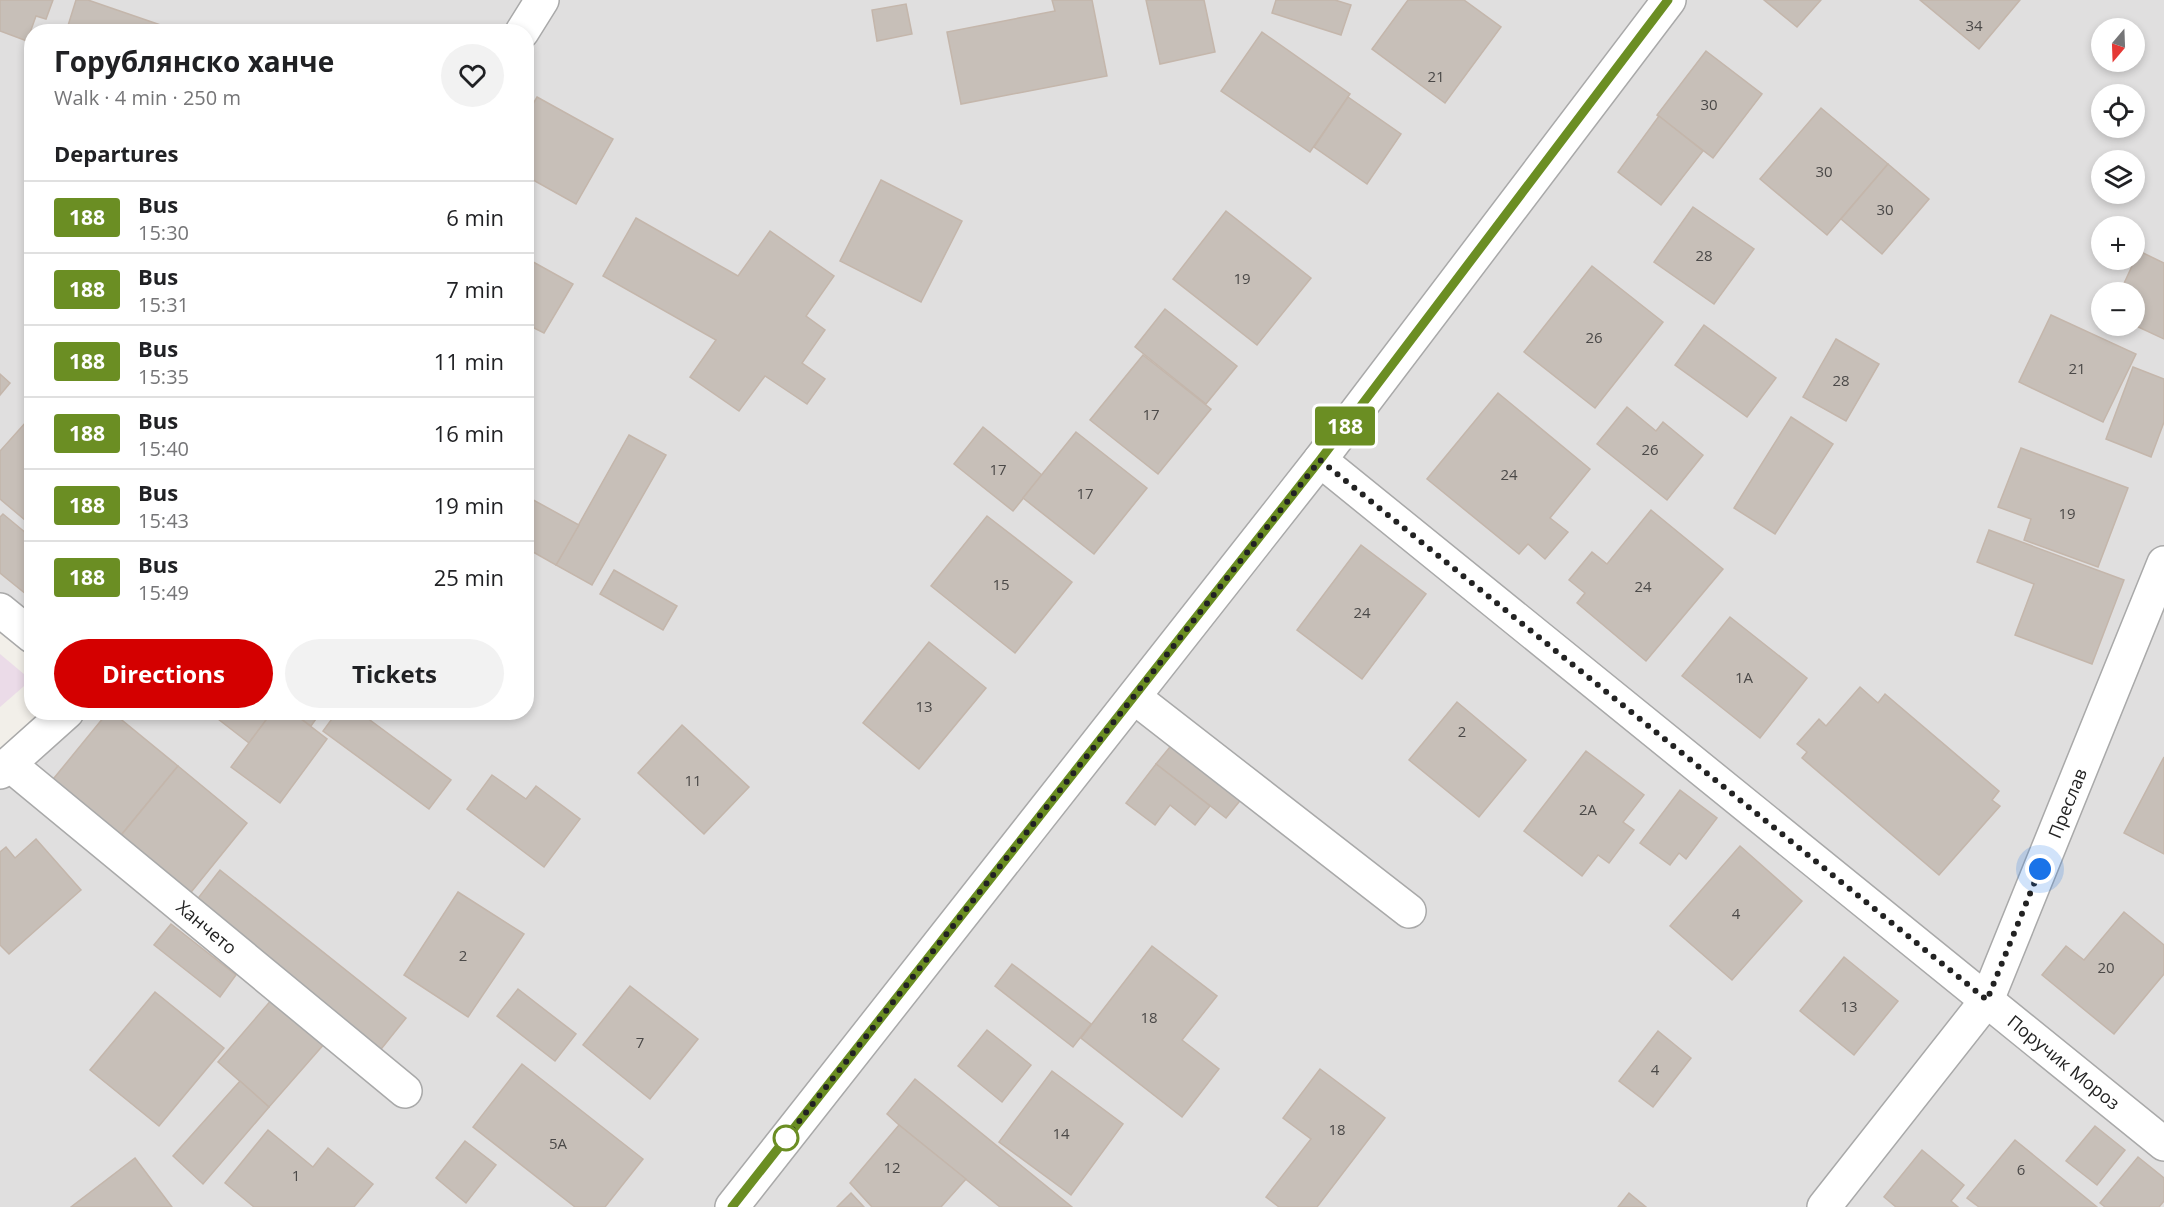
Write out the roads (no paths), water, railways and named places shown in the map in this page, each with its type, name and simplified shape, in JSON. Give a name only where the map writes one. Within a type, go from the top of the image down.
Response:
[{"type":"street","points":[[527,24],[542,0]]},
{"type":"street","points":[[732,1207],[1320,460],[1668,0]]},
{"type":"street","name":"Поручик Мороз","points":[[1320,460],[2164,1144]]},
{"type":"street","name":"Преслав","points":[[1824,1207],[1987,1000],[2164,563]]},
{"type":"street","points":[[0,610],[24,630]]},
{"type":"street","points":[[1134,697],[1409,911]]},
{"type":"street","points":[[4,768],[58,720]]},
{"type":"street","name":"Ханчето","points":[[4,768],[405,1091]]}]
